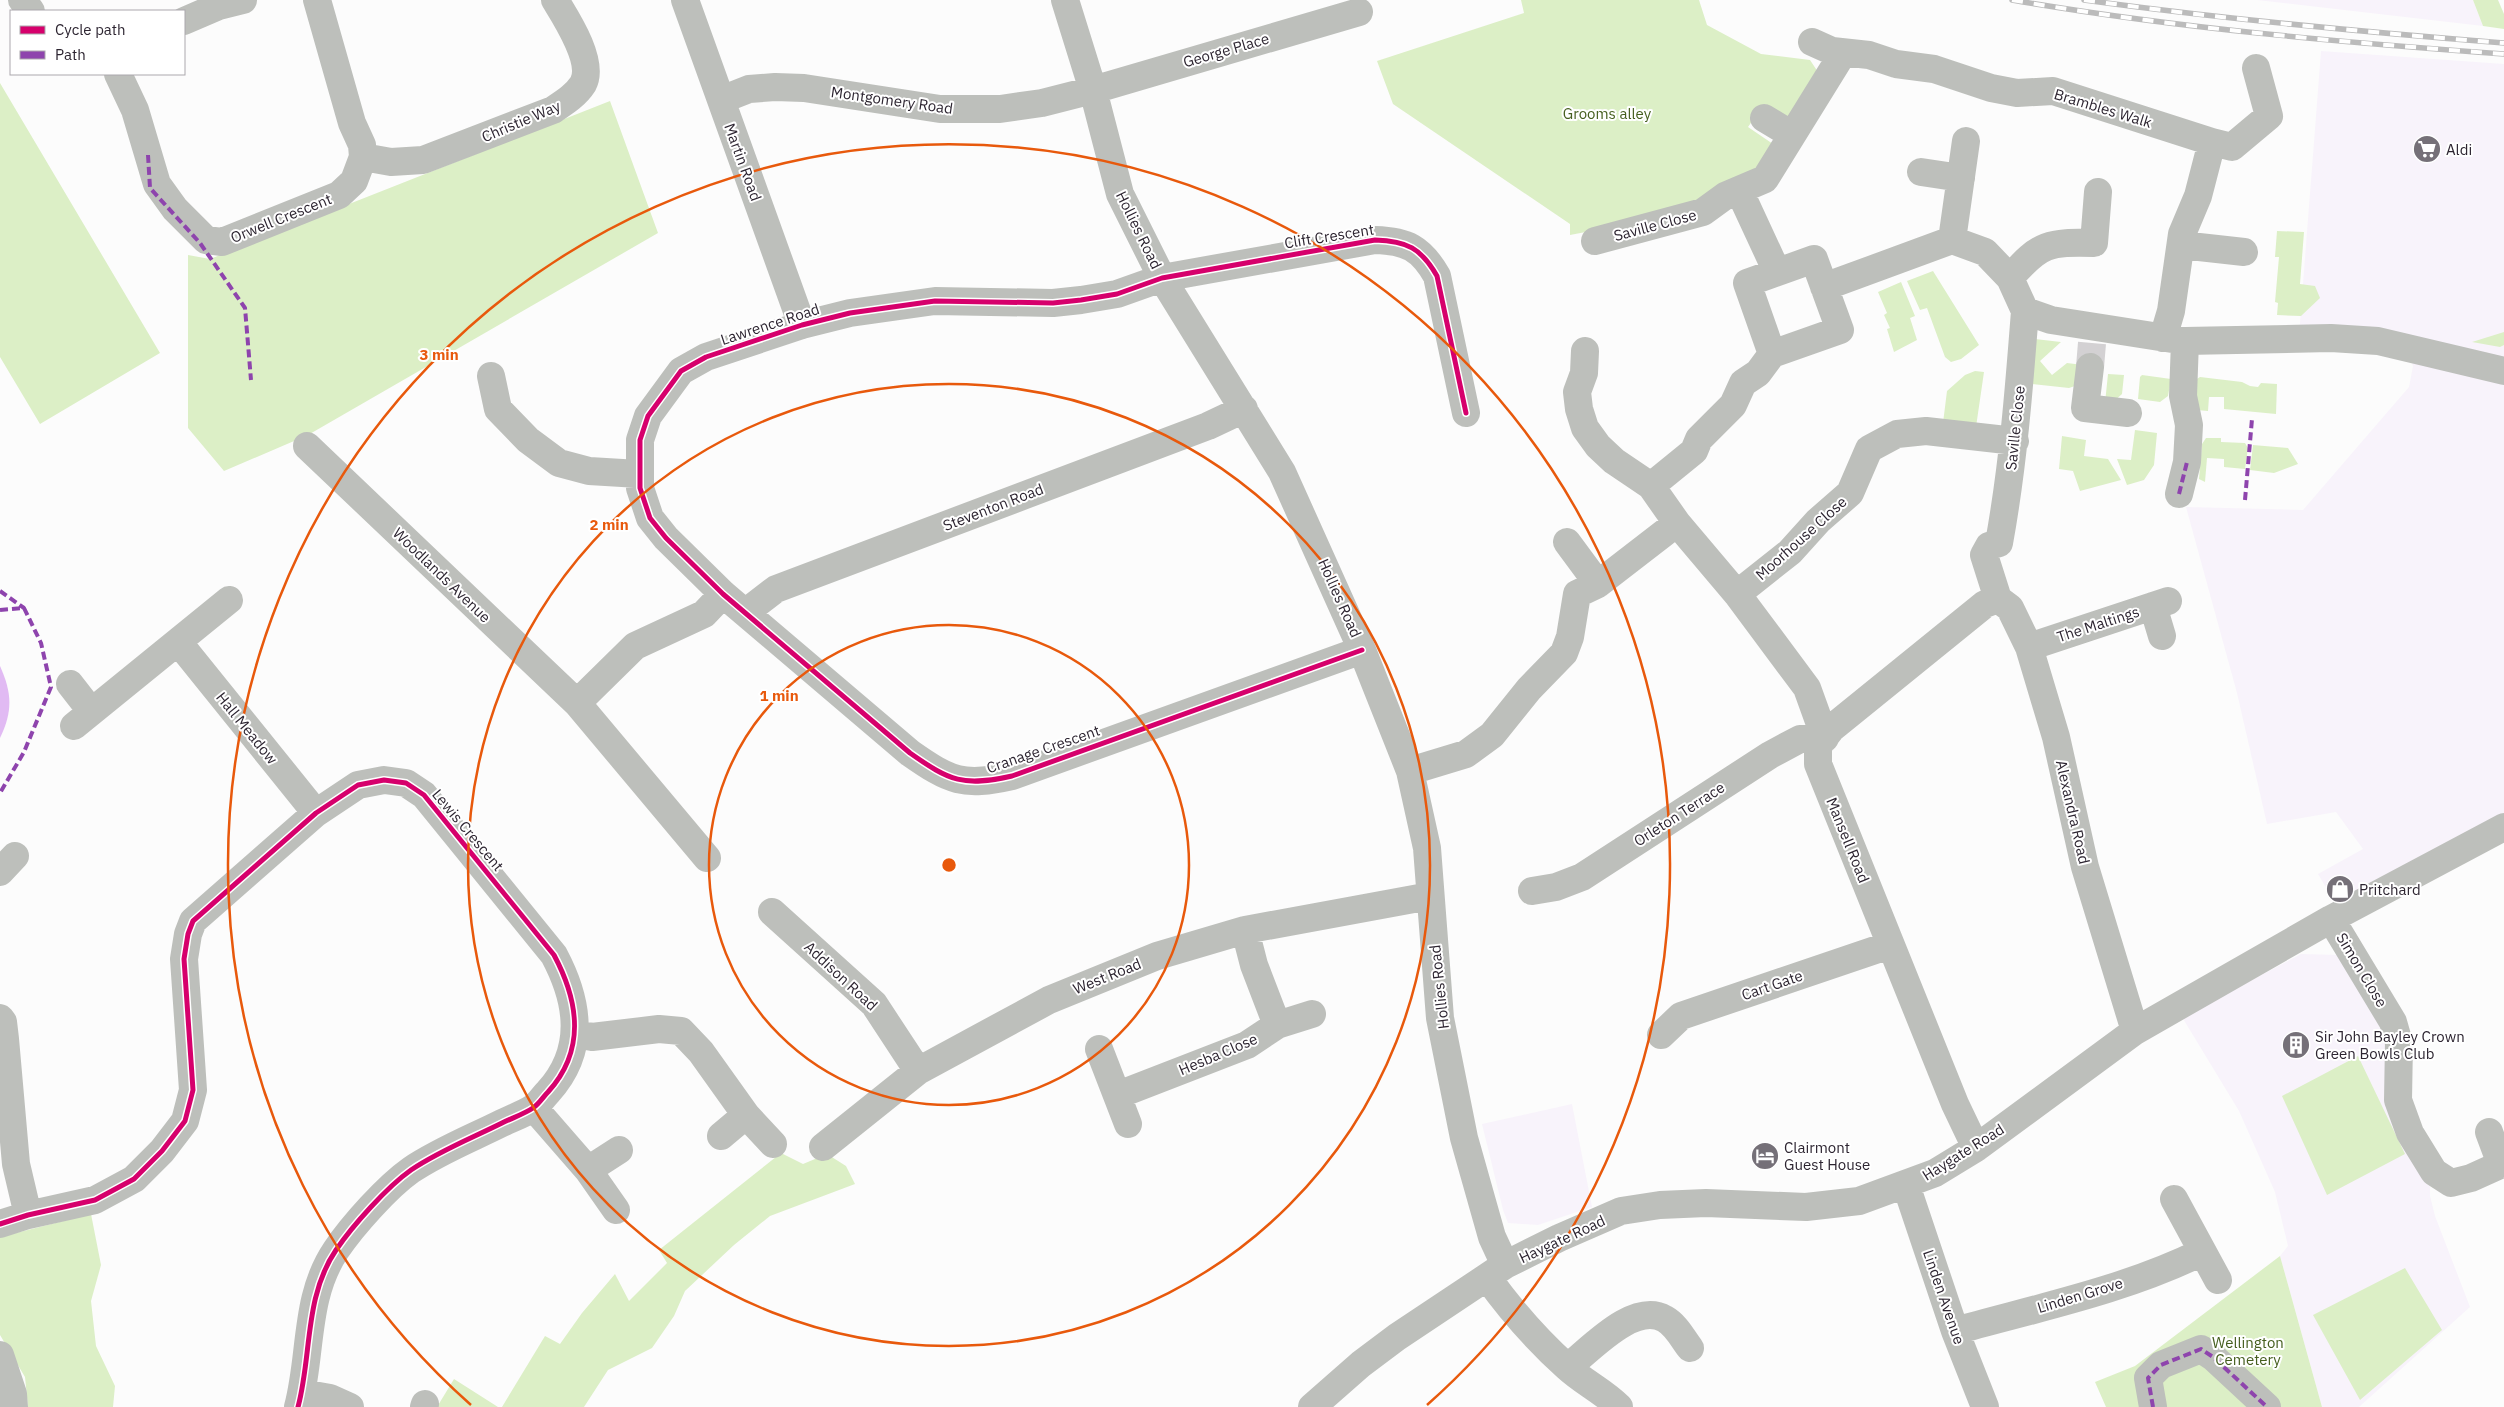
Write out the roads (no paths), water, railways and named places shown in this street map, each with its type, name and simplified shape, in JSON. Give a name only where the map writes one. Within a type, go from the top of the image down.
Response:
[{"type":"street","points":[[22,0],[30,10]]},
{"type":"street","points":[[185,21],[219,6],[243,0]]},
{"type":"street","points":[[317,0],[352,123],[362,145],[363,157]]},
{"type":"street","name":"Christie Way","points":[[363,157],[391,162],[423,160],[554,110],[570,99],[584,82],[584,59],[577,38],[555,0]]},
{"type":"street","name":"Martin Road","points":[[685,0],[802,325]]},
{"type":"street","name":"Hollies Road","points":[[1065,0],[1093,90],[1120,194],[1162,278],[1282,472],[1362,650],[1410,771],[1420,807],[1427,848],[1440,1018],[1464,1138],[1492,1237],[1496,1271],[1522,1319],[1568,1367],[1607,1395],[1619,1407]]},
{"type":"street","name":"George Place","points":[[1093,90],[1359,12]]},
{"type":"street","name":"Brambles Walk","points":[[1812,42],[1842,53],[1869,55],[1896,64],[1934,69],[1991,88],[2017,93],[2053,91],[2232,147],[2275,125],[2256,68]]},
{"type":"street","name":"Saville Close","points":[[1595,241],[1703,212],[1725,196],[1765,179],[1842,53]]},
{"type":"street","name":"Orwell Crescent","points":[[118,75],[135,110],[157,184],[176,209],[206,240],[222,242],[338,194],[354,181],[363,157]]},
{"type":"street","name":"Montgomery Road","points":[[721,100],[749,89],[775,86],[804,88],[940,109],[1000,109],[1042,103],[1093,90]]},
{"type":"street","points":[[1764,118],[1792,135]]},
{"type":"street","points":[[1824,287],[1952,240],[1966,141]]},
{"type":"street","points":[[2178,494],[2200,426],[2183,396],[2171,311],[2182,239],[2198,196],[2212,142]]},
{"type":"street","points":[[1921,172],[1961,178]]},
{"type":"street","points":[[1739,190],[1777,272]]},
{"type":"street","points":[[2010,278],[2029,256],[2048,245],[2094,243],[2098,192]]},
{"type":"street","points":[[2182,239],[2244,252]]},
{"type":"street","name":"Clift Crescent","points":[[1162,278],[1345,244],[1375,240],[1397,241],[1419,251],[1429,262],[1437,276],[1466,413]]},
{"type":"street","name":"Saville Close","points":[[1952,240],[1985,252],[2010,278],[2025,311],[2015,441],[1999,543],[1989,546],[1984,555],[1998,599]]},
{"type":"street","points":[[1651,486],[1694,451],[1699,439],[1734,405],[1743,383],[1758,373],[1772,354],[1840,330],[1814,259],[1747,283],[1772,354]]},
{"type":"street","name":"Lawrence Road","points":[[746,612],[724,594],[666,538],[650,518],[640,488],[640,440],[648,416],[681,371],[706,357],[802,325],[850,313],[936,301],[1053,302],[1081,300],[1117,294],[1162,278]]},
{"type":"street","points":[[2025,311],[2051,320],[2092,345],[2174,339],[2332,338],[2378,341],[2497,365]]},
{"type":"street","points":[[2092,345],[2085,408],[2128,412]]},
{"type":"street","points":[[1585,351],[1584,373],[1577,392],[1578,409],[1585,428],[1598,446],[1614,461],[1651,486],[1677,523],[1737,594],[1807,688],[1822,742]]},
{"type":"street","points":[[492,376],[498,409],[528,440],[559,463],[589,471],[639,474]]},
{"type":"street","name":"Steventon Road","points":[[746,612],[776,589],[1198,429],[1244,409]]},
{"type":"street","name":"Moorhouse Close","points":[[1737,594],[1790,552],[1818,521],[1850,493],[1869,449],[1897,434],[1926,430],[2015,441]]},
{"type":"street","name":"Woodlands Avenue","points":[[307,446],[577,703],[707,858]]},
{"type":"street","points":[[1410,771],[1466,754],[1492,736],[1529,689],[1564,653],[1570,637],[1577,594],[1598,584],[1677,523]]},
{"type":"street","points":[[1567,542],[1598,584]]},
{"type":"street","points":[[577,703],[635,646],[704,614],[724,594]]},
{"type":"street","points":[[1822,742],[1832,728],[1984,604],[1998,599]]},
{"type":"street","name":"Alexandra Road","points":[[1998,599],[2010,608],[2029,646],[2056,737],[2085,867],[2135,1031]]},
{"type":"street","points":[[70,684],[83,719],[229,600]]},
{"type":"street","name":"The Maltings","points":[[2029,646],[2160,604],[2162,636]]},
{"type":"street","name":"Cranage Crescent","points":[[746,612],[910,752],[935,771],[959,781],[983,783],[1012,776],[1362,650]]},
{"type":"street","name":"Hall Meadow","points":[[178,643],[316,813]]},
{"type":"street","name":"Orleton Terrace","points":[[1532,891],[1556,887],[1582,876],[1776,752],[1800,740],[1822,742]]},
{"type":"street","name":"Mansell Road","points":[[1822,742],[1818,764],[1955,1104],[1976,1148]]},
{"type":"street","name":"Lewis Crescent","points":[[0,1224],[28,1215],[95,1200],[134,1179],[162,1151],[185,1121],[193,1090],[184,960],[188,934],[193,921],[316,813],[358,785],[384,780],[406,783],[424,795],[554,956],[568,980],[574,1006],[576,1034],[563,1076],[534,1108],[446,1150],[412,1169],[390,1186],[336,1251],[310,1315],[300,1400]]},
{"type":"street","name":"Haygate Road","points":[[1319,1405],[1361,1364],[1397,1337],[1496,1271],[1559,1238],[1621,1211],[1660,1204],[1706,1203],[1806,1207],[1859,1200],[1906,1185],[1935,1173],[1976,1148],[2135,1031],[2332,919],[2504,827]]},
{"type":"street","name":"West Road","points":[[823,1147],[918,1071],[1049,1000],[1157,956],[1245,930],[1430,896]]},
{"type":"street","name":"Addison Road","points":[[772,912],[874,1004],[918,1071]]},
{"type":"street","name":"Simon Close","points":[[2332,919],[2393,1022],[2400,1043],[2398,1100],[2410,1133],[2434,1172],[2451,1184],[2471,1178],[2502,1164]]},
{"type":"street","points":[[1245,930],[1254,966],[1277,1025]]},
{"type":"street","name":"Cart Gate","points":[[1661,1035],[1681,1016],[1890,945]]},
{"type":"street","name":"Hesba Close","points":[[1118,1094],[1247,1045],[1277,1025],[1312,1014]]},
{"type":"street","points":[[0,1018],[3,1022],[6,1039],[16,1164],[28,1215]]},
{"type":"street","points":[[576,1034],[592,1037],[660,1029],[681,1031],[701,1052],[746,1115],[773,1144]]},
{"type":"street","points":[[1099,1049],[1128,1124]]},
{"type":"street","points":[[534,1108],[588,1170],[616,1210]]},
{"type":"street","points":[[721,1136],[746,1115]]},
{"type":"street","points":[[2489,1132],[2502,1164]]},
{"type":"street","points":[[588,1170],[619,1150]]},
{"type":"street","name":"Linden Avenue","points":[[1906,1185],[1955,1331],[1985,1407]]},
{"type":"street","points":[[2174,1199],[2218,1280]]},
{"type":"street","name":"Linden Grove","points":[[1955,1331],[2082,1296],[2174,1266],[2202,1252]]},
{"type":"street","points":[[1568,1367],[1626,1320],[1650,1314],[1666,1319],[1690,1348]]},
{"type":"street","points":[[2153,1407],[2148,1378],[2161,1365],[2201,1349],[2213,1357],[2267,1407]]},
{"type":"street","points":[[0,1355],[13,1394],[14,1407]]},
{"type":"street","points":[[300,1400],[330,1398],[350,1407]]},
{"type":"tunnel","points":[[2090,367],[2092,343]]},
{"type":"railway","points":[[2012,0],[2134,19],[2257,33],[2504,54]]},
{"type":"railway","points":[[2084,0],[2294,24],[2504,43]]},
{"type":"place","name":"Aldi","points":[[2427,149]]},
{"type":"place","name":"Pritchard","points":[[2340,889]]},
{"type":"place","name":"Sir John Bayley Crown Green Bowls Club","points":[[2296,1045]]},
{"type":"place","name":"Clairmont Guest House","points":[[1765,1156]]},
{"type":"park label","name":"Grooms alley","points":[[1607,113]]},
{"type":"park label","name":"Wellington Cemetery","points":[[2248,1350]]}]
